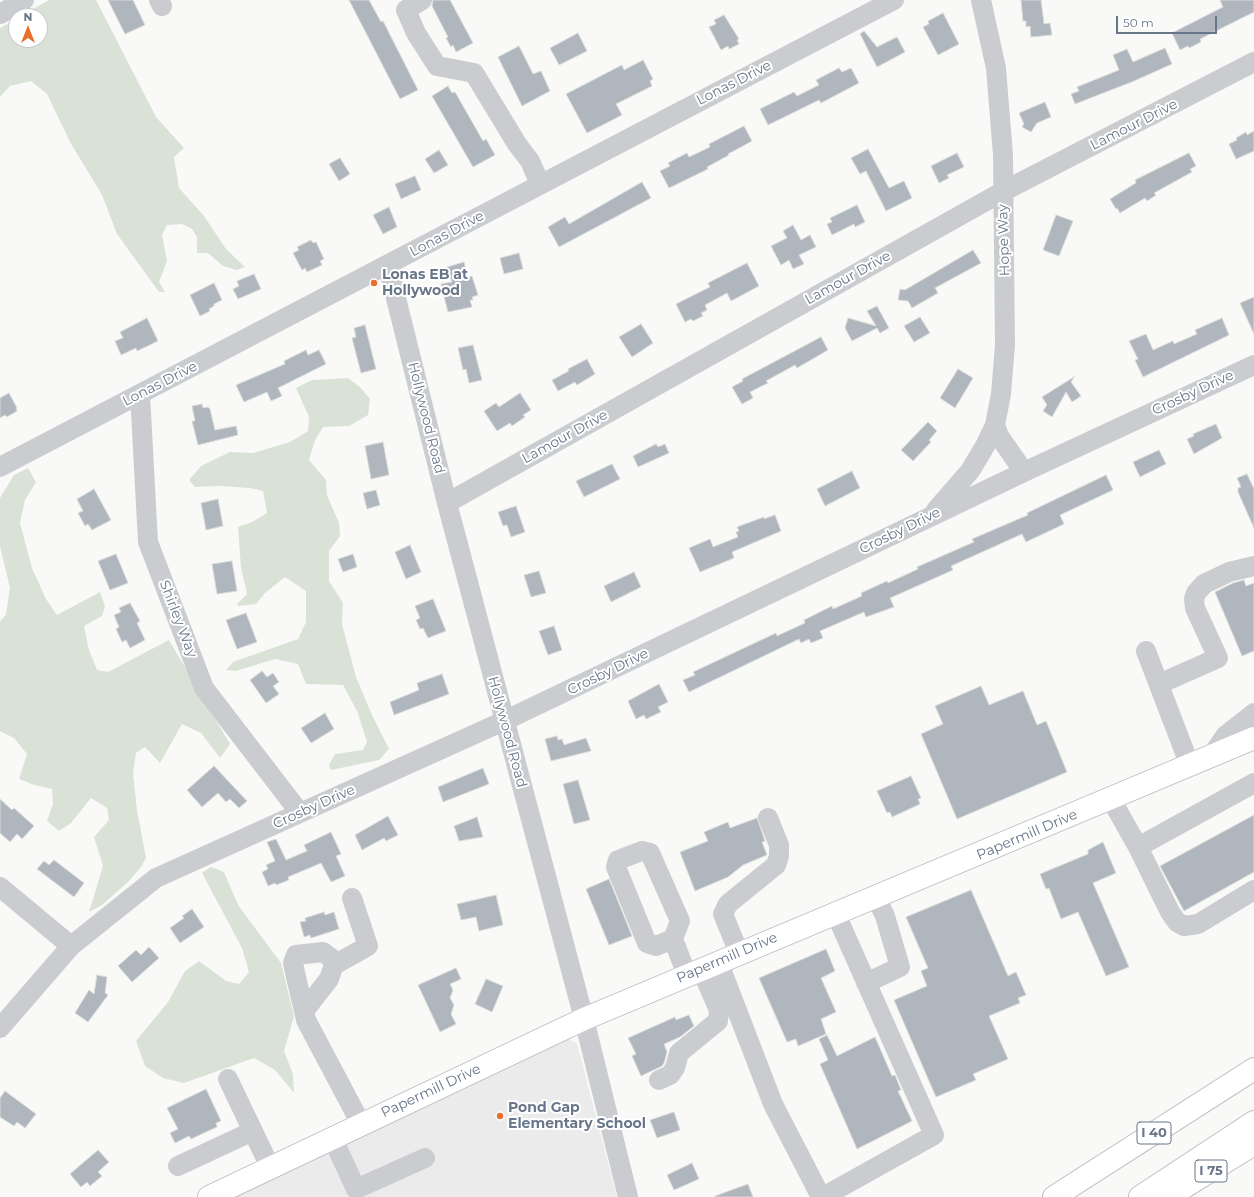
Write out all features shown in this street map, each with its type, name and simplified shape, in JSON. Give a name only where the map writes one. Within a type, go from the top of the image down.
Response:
[{"type":"main road","name":"Papermill Drive","points":[[209,1197],[332,1137],[584,1019],[835,912],[876,897],[1111,800],[1254,738]]},
{"type":"main road","name":"I 40","points":[[1054,1197],[1254,1068]]},
{"type":"main road","points":[[1140,1197],[1254,1122]]},
{"type":"main road","name":"I 75","points":[[1168,1197],[1254,1144]]},
{"type":"street","points":[[0,14],[24,0]]},
{"type":"street","name":"Lonas Drive","points":[[0,467],[388,266],[540,184],[894,0]]},
{"type":"street","name":"Hope Way","points":[[931,517],[970,471],[985,446],[995,425],[1001,394],[1005,345],[1002,192],[1003,155],[996,68],[981,0]]},
{"type":"street","points":[[414,5],[416,33],[437,66],[474,73],[517,144],[530,161],[540,184]]},
{"type":"street","name":"Lamour Drive","points":[[447,503],[1002,192],[1254,62]]},
{"type":"street","name":"Hollywood Road","points":[[388,266],[447,503],[584,1019],[628,1197]]},
{"type":"street","name":"Crosby Drive","points":[[0,1028],[71,946],[156,878],[504,722],[1024,472],[1254,365]]},
{"type":"street","name":"Shirley Way","points":[[140,394],[148,542],[204,688],[300,813]]},
{"type":"street","points":[[995,425],[999,436],[1024,472]]},
{"type":"street","points":[[1159,684],[1218,658],[1195,608],[1194,599],[1196,593],[1204,584],[1229,572],[1254,566]]},
{"type":"street","points":[[1146,651],[1190,766]]},
{"type":"street","points":[[1210,758],[1226,735],[1254,713]]},
{"type":"street","points":[[1138,847],[1254,783]]},
{"type":"street","points":[[1111,800],[1138,847],[1170,912],[1177,922],[1184,926],[1198,924],[1254,890]]},
{"type":"street","points":[[739,953],[723,914],[728,904],[776,865],[779,856],[779,845],[768,818]]},
{"type":"street","points":[[0,887],[71,946]]},
{"type":"street","points":[[866,983],[900,968],[885,916],[876,897]]},
{"type":"street","points":[[334,965],[368,946],[352,898]]},
{"type":"street","points":[[673,939],[702,968],[822,1197],[934,1135],[835,912]]},
{"type":"street","points":[[304,1011],[329,979],[334,965],[332,958],[323,952],[296,955],[293,962],[306,1020],[361,1124]]},
{"type":"street","points":[[659,1080],[670,1075],[675,1068],[679,1053],[718,1021],[719,1010],[702,968]]},
{"type":"street","points":[[228,1079],[270,1167]]},
{"type":"street","points":[[178,1166],[253,1131]]},
{"type":"street","points":[[332,1137],[349,1193],[425,1158]]},
{"type":"shaded area","points":[[49,0],[96,0],[156,117],[184,148],[174,157],[179,188],[204,216],[226,249],[245,267],[237,270],[223,266],[208,253],[197,253],[197,237],[192,229],[182,224],[167,225],[162,235],[167,261],[159,282],[165,292],[159,292],[117,234],[102,195],[70,142],[47,94],[31,81],[10,86],[0,97],[0,28],[8,24],[8,48],[48,48],[48,8],[35,8]]},
{"type":"shaded area","points":[[348,378],[360,387],[370,399],[368,415],[349,426],[323,427],[315,440],[309,460],[326,480],[327,495],[339,523],[340,536],[329,551],[329,581],[343,603],[342,624],[356,677],[372,715],[389,749],[379,760],[331,770],[329,765],[335,754],[363,750],[367,742],[357,711],[343,685],[306,684],[298,664],[275,659],[236,671],[226,670],[233,662],[298,639],[306,622],[306,591],[285,577],[265,593],[256,604],[238,606],[237,604],[247,594],[241,568],[238,527],[252,522],[267,513],[263,491],[250,488],[218,486],[195,487],[189,480],[201,466],[230,452],[253,453],[290,442],[308,431],[309,417],[296,388],[312,380]]},
{"type":"shaded area","points":[[28,468],[36,482],[25,500],[20,523],[32,568],[46,599],[57,615],[100,592],[105,606],[102,616],[84,626],[89,650],[97,670],[108,672],[169,640],[230,744],[220,758],[201,733],[182,724],[160,763],[145,747],[136,753],[133,773],[137,810],[146,858],[141,867],[127,883],[102,905],[89,912],[103,866],[94,837],[109,820],[107,808],[91,798],[71,823],[59,831],[47,821],[53,804],[52,789],[34,785],[19,779],[27,754],[14,738],[0,731],[0,622],[6,614],[10,588],[0,546],[0,498],[14,475]]},
{"type":"shaded area","points":[[211,867],[224,872],[238,905],[281,963],[294,1016],[284,1051],[293,1074],[294,1093],[275,1070],[254,1058],[184,1083],[163,1078],[145,1066],[136,1041],[168,1002],[185,971],[199,961],[226,981],[239,984],[249,972],[242,948],[202,873]]},
{"type":"shaded area","name":"Pond Gap Elementary School","points":[[564,1039],[569,1039],[576,1043],[578,1047],[617,1197],[234,1197]]},
{"type":"building","points":[[108,0],[133,0],[145,25],[125,34]]},
{"type":"building","points":[[349,0],[369,0],[381,22],[383,21],[418,90],[400,99]]},
{"type":"building","points":[[433,0],[450,0],[473,43],[456,52],[453,45],[451,47],[446,38],[448,37],[432,6]]},
{"type":"building","points":[[1021,0],[1041,0],[1044,24],[1050,23],[1052,35],[1031,37],[1030,26],[1026,27],[1026,21],[1023,21]]},
{"type":"building","points":[[1220,0],[1254,0],[1254,12],[1200,39],[1201,42],[1189,48],[1188,46],[1180,50],[1172,33],[1223,7]]},
{"type":"building","points":[[943,13],[959,44],[938,55],[923,27],[929,24],[928,21]]},
{"type":"building","points":[[724,15],[739,39],[737,40],[739,44],[729,49],[728,46],[721,50],[709,27],[716,24],[714,20]]},
{"type":"building","points":[[864,31],[877,47],[897,37],[905,52],[877,67],[860,34]]},
{"type":"building","points":[[578,33],[587,51],[559,65],[550,48]]},
{"type":"building","points":[[519,46],[533,74],[541,71],[550,91],[522,106],[498,57]]},
{"type":"building","points":[[1165,48],[1172,64],[1134,81],[1075,104],[1071,94],[1079,91],[1077,87],[1119,70],[1113,55],[1127,49],[1133,62]]},
{"type":"building","points":[[643,60],[653,79],[650,81],[652,86],[616,104],[622,115],[587,133],[566,94],[622,65],[624,70]]},
{"type":"building","points":[[839,68],[842,72],[851,68],[859,83],[821,103],[819,100],[768,125],[760,109],[794,92],[797,96],[819,85],[816,80]]},
{"type":"building","points":[[448,86],[452,93],[455,92],[483,141],[486,139],[495,155],[473,167],[432,96]]},
{"type":"building","points":[[1045,102],[1051,117],[1037,123],[1031,132],[1022,127],[1024,124],[1019,113]]},
{"type":"building","points":[[744,126],[752,141],[707,167],[708,169],[669,188],[660,171],[670,166],[668,163],[687,153],[689,157],[710,147],[709,144]]},
{"type":"building","points":[[1254,131],[1254,151],[1236,159],[1229,144],[1237,140],[1236,138],[1246,132],[1247,135]]},
{"type":"building","points":[[868,149],[889,188],[904,181],[912,198],[886,211],[866,171],[860,174],[851,158]]},
{"type":"building","points":[[439,150],[448,165],[434,173],[425,159]]},
{"type":"building","points":[[957,153],[964,167],[947,175],[949,178],[939,183],[931,166]]},
{"type":"building","points":[[1189,153],[1196,166],[1190,169],[1192,172],[1154,193],[1156,195],[1147,201],[1145,198],[1120,213],[1117,208],[1116,209],[1110,199],[1136,183],[1135,180]]},
{"type":"building","points":[[340,158],[350,174],[339,181],[329,164]]},
{"type":"building","points":[[415,176],[421,190],[401,199],[395,184]]},
{"type":"building","points":[[642,182],[651,198],[559,247],[548,227],[565,217],[569,224]]},
{"type":"building","points":[[857,205],[865,222],[855,227],[854,224],[832,235],[827,224],[832,222],[830,218]]},
{"type":"building","points":[[389,207],[397,227],[383,234],[373,215]]},
{"type":"building","points":[[1056,215],[1073,221],[1059,256],[1043,250]]},
{"type":"building","points":[[793,225],[801,240],[810,235],[816,247],[799,255],[804,264],[793,269],[789,260],[781,265],[771,246],[787,238],[783,231]]},
{"type":"building","points":[[311,240],[313,243],[316,242],[324,259],[320,261],[322,265],[307,272],[305,268],[302,270],[293,253],[299,250],[297,247]]},
{"type":"building","points":[[973,250],[981,263],[935,288],[938,293],[912,308],[908,301],[898,300],[900,289],[905,290]]},
{"type":"building","points":[[519,253],[523,269],[504,274],[500,258]]},
{"type":"building","points":[[464,262],[468,278],[472,276],[478,295],[472,297],[473,300],[470,300],[472,307],[448,312],[441,284],[452,282],[447,267]]},
{"type":"building","points":[[747,263],[759,286],[731,301],[727,293],[705,305],[707,310],[701,313],[703,316],[693,321],[691,319],[685,322],[676,304],[710,287],[708,283]]},
{"type":"building","points":[[254,274],[261,289],[238,299],[233,289],[239,286],[237,281]]},
{"type":"building","points":[[214,283],[222,300],[214,304],[214,306],[209,309],[210,311],[200,316],[190,295]]},
{"type":"building","points":[[1254,297],[1254,334],[1240,303]]},
{"type":"building","points":[[877,306],[889,328],[880,333],[877,328],[852,341],[845,328],[848,318],[876,326],[867,311]]},
{"type":"building","points":[[920,317],[930,333],[914,342],[904,326]]},
{"type":"building","points":[[147,318],[158,341],[137,351],[136,348],[121,355],[115,341],[123,338],[120,332]]},
{"type":"building","points":[[1222,318],[1229,335],[1143,377],[1135,360],[1138,359],[1129,341],[1146,334],[1153,350],[1173,341],[1174,344],[1197,334],[1195,330]]},
{"type":"building","points":[[641,324],[653,343],[632,357],[619,337]]},
{"type":"building","points":[[365,325],[376,369],[361,373],[352,338],[356,337],[354,328]]},
{"type":"building","points":[[821,337],[828,350],[797,368],[795,365],[766,381],[768,383],[750,392],[753,398],[742,404],[732,387],[743,381],[742,379]]},
{"type":"building","points":[[473,345],[482,380],[469,383],[466,369],[463,370],[458,348]]},
{"type":"building","points":[[306,350],[308,355],[319,350],[326,364],[278,388],[282,396],[271,401],[267,392],[244,402],[236,385],[285,364],[284,361]]},
{"type":"building","points":[[587,359],[595,374],[577,385],[575,382],[558,391],[552,380],[569,371],[568,369]]},
{"type":"building","points":[[958,369],[973,378],[955,408],[940,398]]},
{"type":"building","points":[[1074,377],[1071,382],[1081,396],[1072,402],[1066,392],[1052,417],[1043,411],[1047,405],[1042,397]]},
{"type":"building","points":[[9,393],[17,408],[17,411],[7,417],[5,415],[0,418],[0,398]]},
{"type":"building","points":[[520,393],[531,410],[523,415],[525,417],[512,426],[510,423],[497,431],[484,411],[496,403],[499,407]]},
{"type":"building","points":[[202,404],[203,408],[208,407],[210,409],[215,430],[236,426],[238,435],[198,445],[192,421],[195,421],[192,406]]},
{"type":"building","points":[[928,422],[937,431],[929,440],[931,442],[913,461],[901,450]]},
{"type":"building","points":[[1216,424],[1222,438],[1194,454],[1187,439],[1194,436],[1193,434]]},
{"type":"building","points":[[383,442],[389,475],[371,479],[365,446]]},
{"type":"building","points":[[656,444],[658,447],[665,444],[669,453],[638,467],[633,456]]},
{"type":"building","points":[[1159,450],[1166,464],[1140,477],[1133,462]]},
{"type":"building","points":[[612,464],[620,479],[584,497],[576,481]]},
{"type":"building","points":[[852,471],[860,488],[825,506],[817,489]]},
{"type":"building","points":[[1247,474],[1254,489],[1254,528],[1238,492],[1238,488],[1241,487],[1237,478]]},
{"type":"building","points":[[1106,475],[1113,490],[1060,515],[1064,524],[1026,542],[1022,534],[951,566],[953,570],[890,598],[894,607],[866,617],[864,612],[820,631],[823,638],[811,643],[809,639],[801,643],[799,639],[689,692],[683,680],[695,675],[693,672],[776,633],[777,636],[805,623],[804,620],[832,606],[833,609],[862,596],[861,593],[887,581],[888,583],[918,569],[917,567],[974,542],[972,539],[1028,515],[1027,513]]},
{"type":"building","points":[[94,489],[111,520],[92,530],[88,524],[85,526],[78,513],[83,511],[77,499]]},
{"type":"building","points":[[376,490],[380,505],[367,509],[363,493]]},
{"type":"building","points":[[218,499],[223,526],[206,530],[201,503]]},
{"type":"building","points":[[516,506],[525,532],[511,537],[507,525],[503,526],[498,512]]},
{"type":"building","points":[[775,515],[781,531],[732,552],[734,558],[700,572],[689,548],[710,539],[713,547],[738,537],[736,532],[739,531],[737,527],[764,517],[764,519]]},
{"type":"building","points":[[410,545],[421,572],[406,579],[395,552]]},
{"type":"building","points":[[116,554],[128,583],[110,590],[98,561]]},
{"type":"building","points":[[353,554],[357,567],[343,572],[338,559]]},
{"type":"building","points":[[232,561],[237,591],[217,594],[212,564]]},
{"type":"building","points":[[539,571],[546,593],[531,597],[524,575]]},
{"type":"building","points":[[634,572],[641,587],[611,602],[604,586]]},
{"type":"building","points":[[1244,580],[1246,586],[1254,583],[1254,651],[1242,656],[1215,592],[1233,583]]},
{"type":"building","points":[[433,599],[446,631],[428,638],[423,628],[420,629],[416,620],[420,618],[415,606]]},
{"type":"building","points":[[130,603],[140,621],[137,623],[145,640],[130,648],[126,640],[122,642],[116,629],[119,627],[114,615],[121,612],[119,608]]},
{"type":"building","points":[[246,613],[257,642],[237,649],[226,620]]},
{"type":"building","points":[[554,626],[562,650],[548,655],[539,631]]},
{"type":"building","points":[[262,671],[267,677],[273,673],[279,682],[273,686],[279,694],[266,703],[250,680]]},
{"type":"building","points":[[442,674],[449,694],[394,715],[390,702],[419,690],[417,683]]},
{"type":"building","points":[[659,684],[668,702],[658,707],[661,712],[646,719],[644,715],[636,719],[628,701]]},
{"type":"building","points":[[981,686],[989,705],[1023,691],[1037,725],[1046,721],[1067,772],[957,819],[921,734],[943,724],[935,706]]},
{"type":"building","points":[[325,713],[334,729],[311,743],[301,728]]},
{"type":"building","points":[[557,736],[558,740],[562,739],[564,745],[586,738],[591,751],[551,761],[545,739]]},
{"type":"building","points":[[214,766],[247,801],[239,808],[230,799],[226,802],[218,793],[202,807],[187,790]]},
{"type":"building","points":[[483,768],[489,784],[443,802],[438,787]]},
{"type":"building","points":[[911,776],[921,798],[918,799],[920,804],[892,817],[890,812],[887,813],[877,791]]},
{"type":"building","points":[[578,780],[590,820],[574,824],[563,784]]},
{"type":"building","points":[[0,799],[12,810],[14,808],[34,826],[22,839],[17,834],[10,842],[0,833]]},
{"type":"building","points":[[1254,815],[1254,872],[1184,911],[1160,866]]},
{"type":"building","points":[[388,816],[398,835],[386,841],[384,838],[362,850],[355,835]]},
{"type":"building","points":[[477,817],[483,837],[459,841],[454,826]]},
{"type":"building","points":[[757,818],[765,841],[762,842],[767,855],[743,865],[728,877],[695,891],[680,852],[708,841],[704,832],[728,822],[730,828]]},
{"type":"building","points":[[331,832],[341,854],[336,856],[345,876],[331,882],[321,863],[288,877],[289,880],[276,885],[275,883],[268,886],[262,872],[268,869],[266,865],[275,861],[267,842],[276,839],[286,860],[307,851],[304,845]]},
{"type":"building","points":[[1103,842],[1116,873],[1093,883],[1129,967],[1106,976],[1078,912],[1061,919],[1049,888],[1046,889],[1040,874],[1088,854],[1088,850]]},
{"type":"building","points":[[54,860],[84,883],[74,897],[37,869],[44,861],[49,865]]},
{"type":"building","points":[[609,879],[632,936],[609,945],[586,889]]},
{"type":"building","points":[[971,890],[1008,976],[1016,972],[1026,995],[1018,998],[1020,1003],[989,1016],[1008,1059],[973,1074],[976,1080],[936,1097],[894,1000],[927,986],[921,971],[928,968],[906,917]]},
{"type":"building","points":[[496,895],[503,925],[479,931],[476,917],[461,920],[457,904]]},
{"type":"building","points":[[192,909],[204,927],[180,943],[170,928],[184,918],[182,916]]},
{"type":"building","points":[[324,912],[325,915],[334,912],[339,929],[311,938],[310,935],[304,937],[300,922],[306,921],[305,918]]},
{"type":"building","points":[[149,947],[159,958],[132,982],[118,966],[136,950],[141,955]]},
{"type":"building","points":[[826,949],[835,971],[821,978],[836,1012],[821,1019],[826,1034],[798,1046],[796,1039],[787,1042],[759,978]]},
{"type":"building","points":[[456,968],[461,979],[450,984],[453,990],[450,998],[454,1005],[451,1014],[456,1024],[440,1032],[418,985]]},
{"type":"building","points":[[97,975],[107,977],[105,993],[108,995],[88,1022],[75,1013],[89,990],[94,994]]},
{"type":"building","points":[[486,979],[503,986],[492,1012],[475,1004]]},
{"type":"building","points":[[689,1015],[694,1026],[680,1037],[664,1044],[667,1052],[662,1066],[641,1076],[632,1056],[636,1054],[628,1038],[675,1017],[676,1020]]},
{"type":"building","points":[[827,1035],[837,1056],[875,1037],[892,1076],[895,1075],[901,1090],[898,1091],[912,1121],[857,1149],[820,1064],[828,1060],[819,1039]]},
{"type":"building","points":[[206,1089],[221,1121],[216,1123],[217,1127],[191,1139],[189,1136],[175,1143],[170,1133],[178,1129],[167,1108]]},
{"type":"building","points":[[5,1091],[36,1114],[25,1128],[17,1122],[14,1126],[0,1117],[0,1098]]},
{"type":"building","points":[[674,1112],[680,1130],[657,1138],[650,1120]]},
{"type":"building","points":[[98,1150],[109,1162],[98,1172],[102,1176],[90,1186],[87,1182],[81,1187],[70,1174]]},
{"type":"building","points":[[692,1163],[699,1179],[674,1190],[667,1175]]},
{"type":"building","points":[[748,1184],[753,1197],[715,1197],[715,1196]]},
{"type":"place","name":"Lonas EB at Hollywood","points":[[374,283]]},
{"type":"place","name":"Pond Gap Elementary School","points":[[500,1116]]}]
